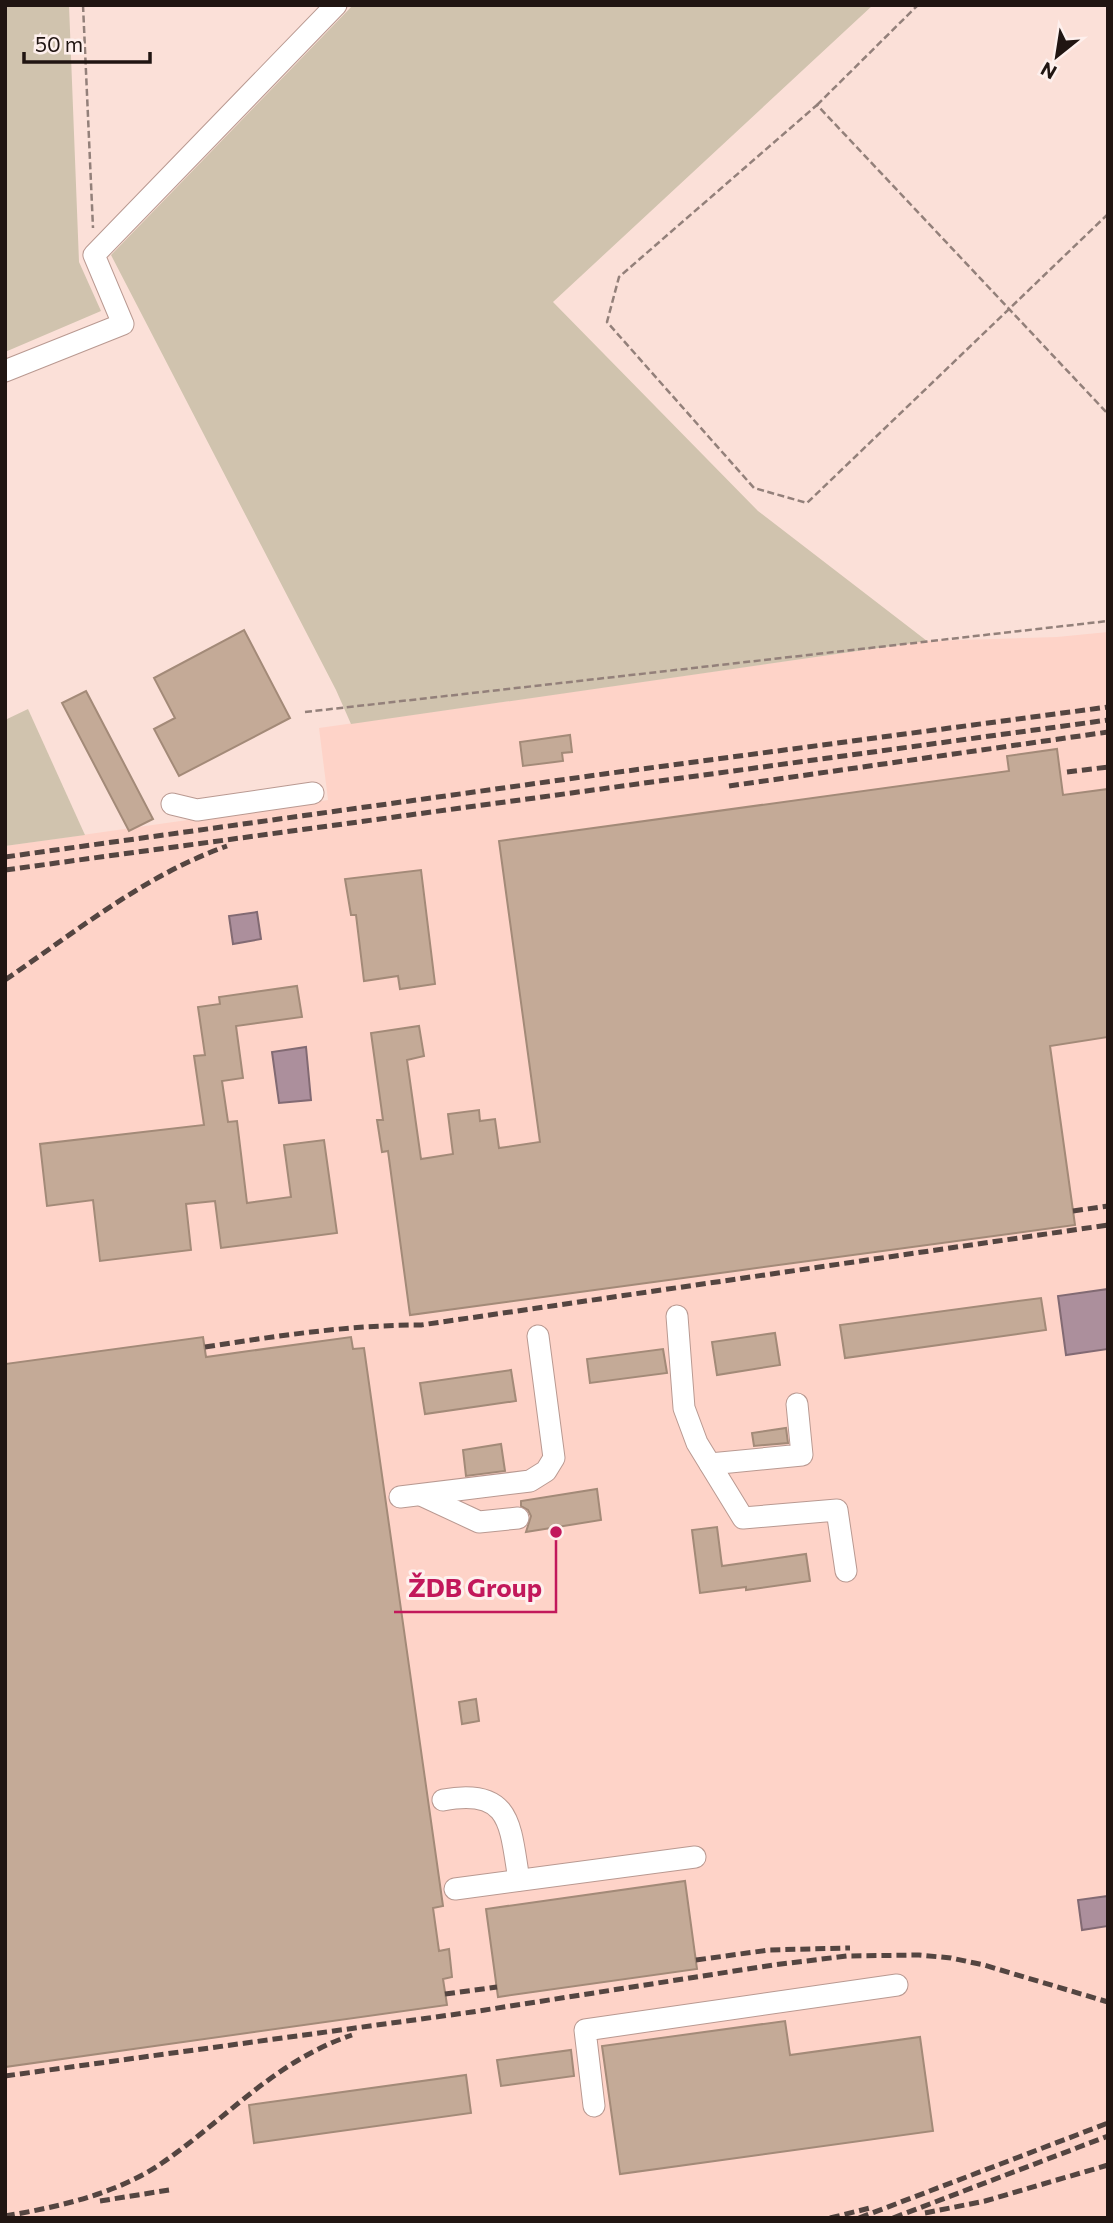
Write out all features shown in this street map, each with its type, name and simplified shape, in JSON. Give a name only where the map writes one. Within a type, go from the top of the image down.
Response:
[{"type":"street","points":[[5,371],[123,324],[94,255],[337,5]]},
{"type":"street","points":[[172,804],[197,810],[313,793]]},
{"type":"street","points":[[677,1316],[684,1408],[697,1443],[743,1518],[837,1510],[846,1571]]},
{"type":"street","points":[[518,1518],[479,1522],[410,1496],[530,1480],[545,1471],[554,1458],[538,1335]]},
{"type":"street","points":[[710,1464],[802,1455],[797,1404]]},
{"type":"street","points":[[443,1800],[467,1796],[484,1799],[499,1808],[510,1825],[519,1880]]},
{"type":"street","points":[[455,1889],[695,1857]]},
{"type":"street","points":[[594,2106],[585,2030],[897,1985]]},
{"type":"path","points":[[83,5],[94,255]]},
{"type":"path","points":[[918,5],[817,105],[619,277],[607,322],[754,488],[807,503],[1108,214]]},
{"type":"path","points":[[817,105],[1108,414]]},
{"type":"path","points":[[305,712],[1108,621]]},
{"type":"shaded area","points":[[5,5],[69,5],[79,262],[101,311],[5,352]]},
{"type":"shaded area","points":[[353,5],[873,5],[553,302],[758,511],[927,641],[351,724],[336,690],[111,255]]},
{"type":"shaded area","points":[[1108,632],[1108,2218],[5,2218],[5,846],[328,800],[319,728],[927,641],[1057,637]]},
{"type":"shaded area","points":[[28,709],[85,835],[5,846],[5,720]]},
{"type":"shaded area","points":[[257,912],[261,939],[233,944],[229,916]]},
{"type":"shaded area","points":[[306,1047],[311,1100],[279,1103],[272,1052]]},
{"type":"shaded area","points":[[1108,1289],[1108,1349],[1066,1355],[1058,1296]]},
{"type":"shaded area","points":[[1108,1896],[1108,1926],[1082,1930],[1078,1900]]},
{"type":"building","points":[[244,630],[290,718],[179,776],[154,729],[175,718],[154,678]]},
{"type":"building","points":[[86,691],[153,819],[129,831],[62,703]]},
{"type":"building","points":[[570,735],[572,752],[562,753],[563,761],[523,766],[520,742]]},
{"type":"building","points":[[1057,749],[1063,795],[1108,789],[1108,1037],[1050,1046],[1075,1225],[410,1315],[388,1151],[382,1152],[377,1120],[383,1120],[371,1033],[419,1026],[424,1056],[407,1060],[421,1159],[453,1154],[448,1114],[479,1110],[480,1121],[495,1119],[499,1148],[540,1142],[499,841],[1009,771],[1007,756]]},
{"type":"building","points":[[421,870],[435,984],[400,989],[398,976],[364,981],[356,915],[351,915],[345,879]]},
{"type":"building","points":[[297,986],[302,1017],[236,1026],[243,1078],[222,1081],[228,1122],[237,1121],[247,1203],[291,1197],[284,1145],[324,1140],[337,1233],[221,1248],[215,1201],[186,1204],[191,1250],[100,1261],[93,1200],[47,1206],[40,1144],[204,1125],[194,1056],[205,1055],[198,1007],[220,1004],[219,997]]},
{"type":"building","points":[[1041,1298],[1046,1330],[845,1358],[840,1325]]},
{"type":"building","points":[[775,1333],[780,1365],[717,1375],[712,1342]]},
{"type":"building","points":[[203,1337],[206,1357],[351,1337],[353,1349],[364,1348],[443,1906],[433,1908],[439,1951],[449,1949],[452,1977],[443,1979],[447,2005],[5,2067],[5,1364]]},
{"type":"building","points":[[663,1349],[667,1373],[590,1383],[587,1359]]},
{"type":"building","points":[[511,1370],[516,1401],[425,1414],[420,1383]]},
{"type":"building","points":[[786,1428],[788,1443],[754,1446],[752,1433]]},
{"type":"building","points":[[501,1444],[505,1471],[466,1476],[463,1450]]},
{"type":"building","points":[[597,1489],[601,1520],[526,1532],[531,1516],[528,1510],[521,1506],[521,1501]]},
{"type":"building","points":[[717,1527],[722,1566],[806,1554],[810,1581],[700,1593],[692,1530]]},
{"type":"building","points":[[476,1699],[479,1721],[462,1724],[459,1702]]},
{"type":"building","points":[[685,1881],[697,1969],[498,1997],[486,1909]]},
{"type":"building","points":[[785,2021],[790,2055],[920,2037],[933,2131],[620,2174],[602,2046]]},
{"type":"building","points":[[571,2050],[574,2076],[501,2086],[497,2060]]},
{"type":"building","points":[[466,2075],[471,2113],[254,2143],[249,2105]]},
{"type":"railway","points":[[5,857],[1108,707]]},
{"type":"railway","points":[[5,870],[1108,720]]},
{"type":"railway","points":[[729,786],[1108,732]]},
{"type":"railway","points":[[1067,772],[1108,767]]},
{"type":"railway","points":[[5,980],[140,888],[168,872],[227,846]]},
{"type":"railway","points":[[1073,1211],[1108,1206]]},
{"type":"railway","points":[[205,1347],[340,1329],[421,1325],[1108,1225]]},
{"type":"railway","points":[[696,1960],[769,1950],[850,1948]]},
{"type":"railway","points":[[5,2076],[472,2012],[847,1956],[919,1955],[951,1958],[984,1965],[1108,2002]]},
{"type":"railway","points":[[445,1994],[497,1987]]},
{"type":"railway","points":[[5,2216],[86,2198],[145,2174],[275,2075],[324,2046],[352,2035]]},
{"type":"railway","points":[[859,2218],[1108,2123]]},
{"type":"railway","points":[[893,2218],[1108,2136]]},
{"type":"railway","points":[[925,2213],[985,2201],[1108,2165]]},
{"type":"railway","points":[[100,2201],[169,2190]]},
{"type":"railway","points":[[830,2218],[870,2208]]},
{"type":"place","name":"ŽDB Group","points":[[556,1532]]}]
